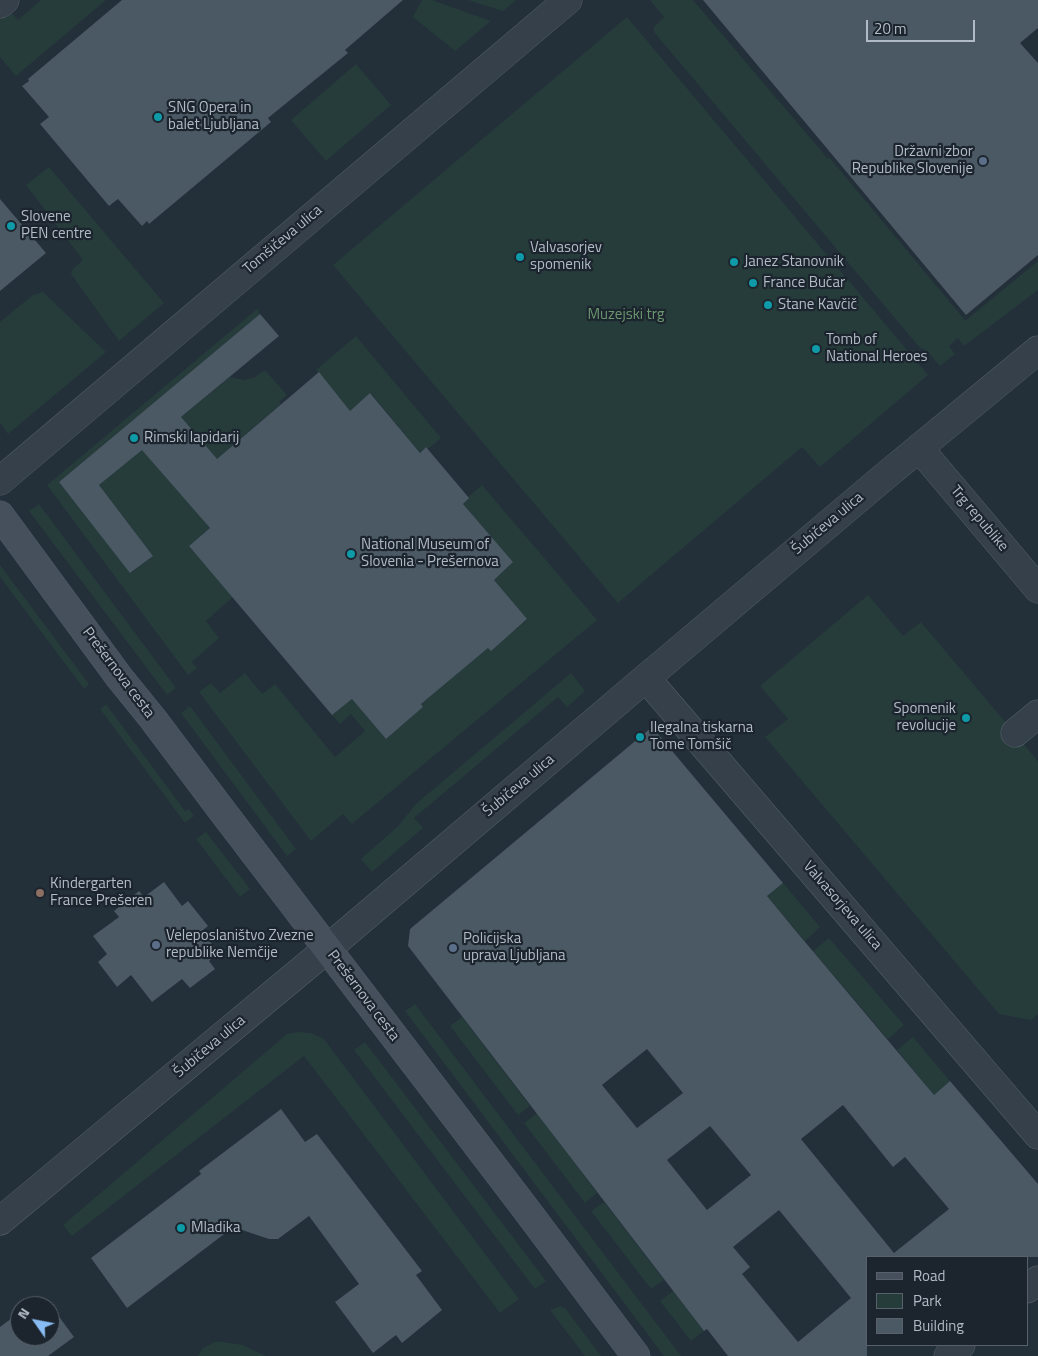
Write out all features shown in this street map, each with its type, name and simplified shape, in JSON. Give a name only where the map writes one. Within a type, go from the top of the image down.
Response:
[{"type":"main road","name":"Prešernova cesta","points":[[0,515],[119,677],[153,719],[636,1356]]},
{"type":"street","points":[[0,4],[5,0]]},
{"type":"street","name":"Tomšičeva ulica","points":[[0,481],[568,0]]},
{"type":"street","name":"Šubičeva ulica","points":[[0,1221],[328,950],[411,876],[1038,350]]},
{"type":"street","name":"Trg republike","points":[[919,448],[1038,589]]},
{"type":"street","name":"Valvasorjeva ulica","points":[[653,672],[1038,1134]]},
{"type":"street","points":[[1015,733],[1038,714]]},
{"type":"street","points":[[1028,1288],[1038,1280]]},
{"type":"street","points":[[948,1356],[960,1346]]},
{"type":"green space","points":[[41,0],[106,0],[16,76],[0,57],[0,18],[9,10],[18,20]]},
{"type":"green space","points":[[422,0],[432,0],[491,21],[455,51],[413,17]]},
{"type":"green space","points":[[468,0],[516,0],[503,11]]},
{"type":"green space","points":[[650,0],[693,0],[823,153],[822,155],[824,154],[827,159],[829,157],[965,321],[1038,261],[1038,290],[964,346],[958,338],[949,346],[955,354],[940,366],[926,350],[920,348],[654,32],[654,27],[664,17]]},
{"type":"green space","name":"Muzejski trg","points":[[627,17],[928,375],[820,467],[802,447],[618,603],[333,265]]},
{"type":"green space","points":[[356,64],[391,105],[326,161],[291,120]]},
{"type":"green space","points":[[49,167],[164,303],[119,341],[71,274],[73,269],[83,260],[26,185]]},
{"type":"green space","points":[[43,292],[106,352],[8,434],[0,423],[0,322],[33,295]]},
{"type":"green space","points":[[257,309],[260,314],[59,482],[131,573],[153,556],[99,485],[230,377],[244,380],[255,377],[265,370],[287,395],[279,402],[281,404],[217,459],[176,488],[210,528],[189,546],[233,597],[206,621],[219,638],[192,662],[197,668],[188,675],[47,485]]},
{"type":"green space","points":[[356,336],[441,438],[428,449],[426,447],[420,453],[371,393],[350,411],[316,370]]},
{"type":"green space","points":[[482,485],[597,620],[352,824],[343,814],[311,841],[199,692],[211,683],[220,693],[245,673],[262,694],[275,684],[335,757],[365,731],[351,714],[340,724],[332,715],[352,699],[386,739],[423,707],[421,704],[488,648],[491,650],[527,620],[494,580],[513,562],[463,504]]},
{"type":"green space","points":[[39,504],[176,688],[167,695],[29,511]]},
{"type":"green space","points":[[0,565],[89,684],[84,689],[0,577]]},
{"type":"green space","points":[[868,595],[903,636],[921,622],[1038,761],[1038,1014],[1031,1020],[999,1014],[765,737],[788,719],[760,686]]},
{"type":"green space","points":[[571,673],[585,691],[567,707],[558,697],[414,818],[423,828],[372,872],[361,859],[398,826],[417,803]]},
{"type":"green space","points":[[106,704],[185,811],[189,809],[194,816],[185,823],[100,709]]},
{"type":"green space","points":[[190,706],[296,849],[287,856],[181,713]]},
{"type":"green space","points":[[206,832],[250,889],[240,897],[196,839]]},
{"type":"green space","points":[[783,883],[820,927],[805,941],[767,896]]},
{"type":"green space","points":[[829,938],[904,1025],[888,1039],[813,951]]},
{"type":"green space","points":[[415,1004],[681,1356],[664,1356],[405,1011]]},
{"type":"green space","points":[[462,1017],[530,1106],[518,1115],[450,1026]]},
{"type":"green space","points":[[298,1032],[311,1033],[324,1039],[519,1299],[500,1313],[304,1056],[72,1236],[63,1225],[287,1034]]},
{"type":"green space","points":[[913,1037],[950,1081],[934,1095],[897,1050]]},
{"type":"green space","points":[[365,1042],[546,1281],[535,1289],[354,1050]]},
{"type":"green space","points":[[537,1113],[597,1193],[585,1203],[524,1123]]},
{"type":"green space","points":[[604,1202],[664,1280],[651,1289],[591,1211]]},
{"type":"green space","points":[[673,1291],[704,1331],[691,1341],[660,1301]]},
{"type":"green space","points":[[560,1306],[565,1308],[601,1356],[585,1356],[550,1310]]},
{"type":"green space","points":[[215,1342],[243,1345],[266,1356],[198,1356],[203,1348]]},
{"type":"building","name":"SNG Opera in balet Ljubljana","points":[[122,0],[403,0],[345,50],[348,53],[268,118],[271,122],[149,224],[147,221],[142,226],[118,199],[109,206],[40,124],[49,117],[22,86]]},
{"type":"building","name":"Državni zbor Republike Slovenije","points":[[703,0],[1038,0],[1038,28],[1020,43],[1038,63],[1038,255],[966,315]]},
{"type":"building","name":"Slovene PEN centre","points":[[0,199],[46,253],[0,291]]},
{"type":"building","name":"National Museum of Slovenia - Prešernova","points":[[260,314],[279,336],[181,417],[217,459],[319,372],[350,411],[370,393],[420,453],[426,447],[469,498],[463,504],[513,562],[494,580],[527,619],[491,651],[488,648],[421,704],[423,707],[386,739],[352,699],[332,715],[189,546],[210,528],[142,450],[99,485],[153,556],[130,573],[59,482]]},
{"type":"building","points":[[652,727],[783,883],[767,896],[934,1095],[950,1081],[1038,1184],[1038,1257],[866,1256],[867,1356],[728,1356],[707,1329],[704,1331],[408,946],[410,929]],"holes":[[[647,1049],[683,1093],[637,1128],[602,1085]],[[843,1105],[893,1167],[905,1157],[949,1209],[894,1253],[801,1139]],[[710,1126],[751,1175],[707,1210],[667,1160]],[[779,1210],[851,1298],[798,1342],[742,1274],[750,1267],[733,1247]]]},
{"type":"building","name":"Veleposlaništvo Zvezne republike Nemčije","points":[[164,882],[182,906],[188,901],[208,926],[202,931],[219,953],[209,961],[215,969],[190,988],[182,979],[152,1002],[131,975],[117,987],[98,962],[107,954],[93,936],[119,917],[114,911],[139,891],[144,897]]},
{"type":"building","name":"Mladika","points":[[281,1109],[305,1142],[317,1134],[422,1271],[416,1275],[442,1310],[402,1343],[396,1335],[373,1353],[335,1302],[359,1284],[309,1216],[278,1239],[269,1239],[239,1229],[236,1225],[127,1308],[91,1258],[201,1174],[199,1171]]},
{"type":"building","points":[[60,1318],[74,1337],[48,1356],[0,1356],[0,1327],[10,1320],[10,1346],[60,1346]]},
{"type":"place","name":"SNG Opera in balet Ljubljana","points":[[158,117]]},
{"type":"place","name":"Državni zbor Republike Slovenije","points":[[983,161]]},
{"type":"place","name":"Slovene PEN centre","points":[[11,226]]},
{"type":"place","name":"Valvasorjev spomenik","points":[[520,257]]},
{"type":"place","name":"Janez Stanovnik","points":[[734,262]]},
{"type":"place","name":"France Bučar","points":[[753,283]]},
{"type":"place","name":"Stane Kavčič","points":[[768,305]]},
{"type":"place","name":"Tomb of National Heroes","points":[[816,349]]},
{"type":"place","name":"Rimski lapidarij","points":[[134,438]]},
{"type":"place","name":"National Museum of Slovenia - Prešernova","points":[[351,554]]},
{"type":"place","name":"Spomenik revolucije","points":[[966,718]]},
{"type":"place","name":"Ilegalna tiskarna Tome Tomšič","points":[[640,737]]},
{"type":"place","name":"Kindergarten France Prešeren","points":[[40,893]]},
{"type":"place","name":"Veleposlaništvo Zvezne republike Nemčije","points":[[156,945]]},
{"type":"place","name":"Policijska uprava Ljubljana","points":[[453,948]]},
{"type":"place","name":"Mladika","points":[[181,1228]]}]
